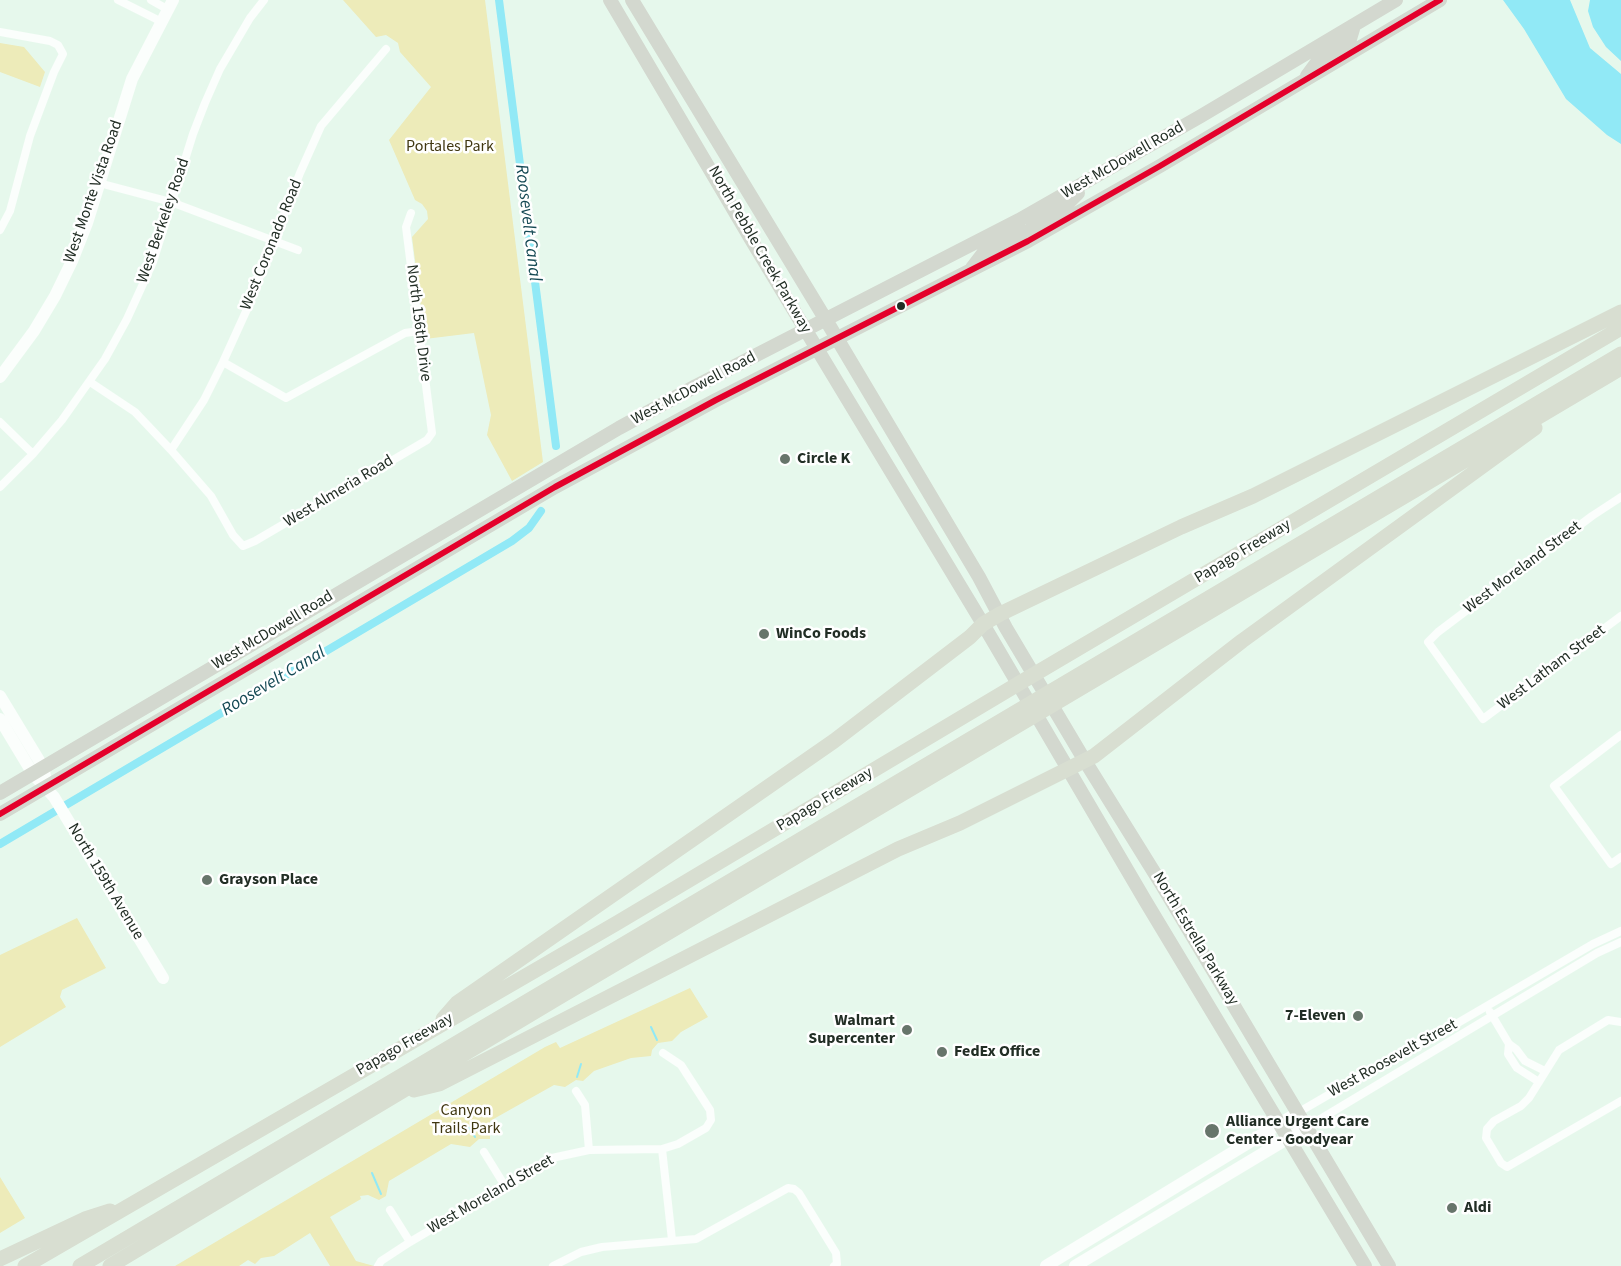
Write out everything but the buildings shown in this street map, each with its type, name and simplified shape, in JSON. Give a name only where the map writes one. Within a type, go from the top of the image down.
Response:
[{"type":"highway","points":[[436,1027],[457,1003],[834,741],[961,644],[983,624],[1181,527],[1253,496],[1621,312]]},
{"type":"highway","name":"Papago Freeway","points":[[26,1266],[607,929],[1621,328]]},
{"type":"highway","points":[[1084,680],[1621,354]]},
{"type":"highway","name":"Papago Freeway","points":[[110,1266],[400,1094],[1002,728],[1621,368]]},
{"type":"highway","points":[[400,1094],[439,1084],[898,849],[960,823],[1085,761],[1312,588],[1527,435],[1564,402]]},
{"type":"highway","points":[[80,1266],[1002,728]]},
{"type":"highway","points":[[0,1259],[85,1219],[136,1204]]},
{"type":"main road","name":"North Pebble Creek Parkway","points":[[610,0],[983,624]]},
{"type":"main road","name":"North Pebble Creek Parkway","points":[[632,0],[837,338],[1000,614]]},
{"type":"main road","name":"West McDowell Road","points":[[0,793],[619,428],[1088,183],[1396,0]]},
{"type":"main road","name":"West McDowell Road","points":[[0,814],[423,563],[630,446],[1028,241],[1160,166],[1440,0]]},
{"type":"main road","points":[[1302,82],[1321,57],[1350,39],[1353,26]]},
{"type":"main road","points":[[1028,241],[1027,236],[1033,226],[1062,209],[1088,183]]},
{"type":"main road","points":[[969,272],[985,251],[1014,234],[1018,229],[1019,220]]},
{"type":"main road","points":[[619,428],[630,446]]},
{"type":"main road","points":[[881,454],[894,453],[908,474],[919,475]]},
{"type":"main road","points":[[423,563],[423,555],[428,548],[480,517],[487,505]]},
{"type":"main road","name":"North Estrella Parkway","points":[[1000,614],[1085,761],[1201,949],[1389,1266]]},
{"type":"main road","name":"North Estrella Parkway","points":[[983,624],[1070,768],[1077,786],[1365,1266]]},
{"type":"main road","points":[[1185,965],[1201,949]]},
{"type":"main road","points":[[1352,1244],[1364,1243],[1379,1266]]},
{"type":"street","points":[[118,0],[160,21]]},
{"type":"street","points":[[151,0],[170,4]]},
{"type":"street","name":"West Berkeley Road","points":[[0,487],[33,454],[62,420],[90,382],[110,349],[153,262],[205,103],[220,69],[250,18],[264,0]]},
{"type":"street","name":"West Monte Vista Road","points":[[0,377],[34,331],[72,261],[132,79],[170,4]]},
{"type":"street","points":[[0,32],[50,41],[58,45],[63,54],[30,136],[9,211],[0,230]]},
{"type":"street","name":"West Coronado Road","points":[[171,450],[204,400],[248,308],[321,126],[386,49]]},
{"type":"street","points":[[99,183],[171,202],[298,250]]},
{"type":"street","points":[[0,206],[9,211]]},
{"type":"street","name":"North 156th Drive","points":[[411,213],[406,227],[432,433]]},
{"type":"street","points":[[223,362],[286,398],[405,333],[420,331]]},
{"type":"street","points":[[90,382],[135,412],[171,450]]},
{"type":"street","points":[[0,422],[33,454]]},
{"type":"street","name":"West Almeria Road","points":[[171,450],[211,496],[233,535],[243,546],[426,440],[432,433]]},
{"type":"street","name":"West Moreland Street","points":[[1483,719],[1428,642],[1438,632],[1564,537],[1621,497]]},
{"type":"street","name":"West Latham Street","points":[[1483,719],[1621,616]]},
{"type":"street","name":"North 159th Avenue","points":[[0,696],[47,787],[163,978]]},
{"type":"street","name":"North 159th Avenue","points":[[0,718],[38,771]]},
{"type":"street","points":[[1621,735],[1554,786],[1611,864],[1621,857]]},
{"type":"street","name":"West Roosevelt Street","points":[[1046,1266],[1268,1132],[1279,1123],[1390,1059],[1432,1038],[1593,944],[1621,931]]},
{"type":"street","name":"West Roosevelt Street","points":[[1075,1266],[1597,953],[1621,942]]},
{"type":"street","points":[[1487,1006],[1509,1044],[1526,1062],[1545,1071]]},
{"type":"street","points":[[1620,1021],[1608,1020],[1559,1050],[1529,1098],[1521,1106],[1494,1121],[1485,1133],[1486,1138],[1501,1163],[1507,1167],[1621,1101]]},
{"type":"street","points":[[1509,1044],[1508,1054],[1521,1071],[1539,1082]]},
{"type":"street","name":"West Moreland Street","points":[[378,1266],[410,1242],[552,1158],[589,1150],[662,1149],[678,1144],[706,1128],[711,1120],[710,1110],[681,1065],[663,1053]]},
{"type":"street","points":[[1521,1071],[1526,1062]]},
{"type":"street","points":[[576,1091],[585,1105],[589,1150]]},
{"type":"street","points":[[662,1149],[672,1240]]},
{"type":"street","points":[[484,1152],[505,1186]]},
{"type":"street","points":[[553,1266],[574,1255],[602,1247],[696,1239],[788,1188],[799,1193],[836,1253],[835,1265]]},
{"type":"street","points":[[390,1210],[410,1242]]},
{"type":"green space","name":"Portales Park","points":[[343,0],[485,0],[543,462],[512,481],[487,435],[491,415],[474,333],[425,339],[412,237],[428,219],[427,211],[415,200],[389,140],[431,87],[400,52],[398,43],[386,35],[376,37]]},
{"type":"green space","points":[[0,43],[24,47],[45,72],[40,87],[0,72]]},
{"type":"green space","points":[[77,918],[106,968],[62,990],[60,997],[66,1007],[0,1047],[0,955]]},
{"type":"green space","name":"Canyon Trails Park","points":[[690,988],[708,1017],[681,1032],[672,1041],[658,1043],[652,1050],[651,1056],[631,1058],[594,1071],[583,1081],[576,1080],[565,1087],[554,1085],[490,1121],[490,1139],[479,1139],[470,1147],[451,1144],[389,1181],[386,1196],[379,1200],[368,1195],[360,1196],[361,1199],[330,1217],[356,1261],[374,1266],[330,1266],[310,1233],[274,1256],[261,1258],[255,1264],[248,1260],[239,1266],[175,1266],[545,1047],[556,1042],[560,1048]]},
{"type":"green space","points":[[0,1177],[25,1218],[0,1233]]},
{"type":"water","points":[[1503,0],[1570,0],[1590,48],[1621,74],[1621,144],[1607,135],[1566,99],[1524,29]]},
{"type":"water","points":[[1590,0],[1621,0],[1621,61],[1606,47],[1593,27],[1588,11]]},
{"type":"waterway","name":"Roosevelt Canal","points":[[499,0],[556,446]]},
{"type":"waterway","name":"Roosevelt Canal","points":[[0,844],[512,541],[529,528],[541,511]]},
{"type":"waterway","points":[[651,1027],[657,1040]]},
{"type":"waterway","points":[[577,1077],[581,1064]]},
{"type":"waterway","points":[[467,1125],[475,1137]]},
{"type":"waterway","points":[[372,1173],[381,1194]]},
{"type":"transit line","points":[[0,814],[555,487],[716,400],[1028,241],[1160,166],[1440,0]]},
{"type":"place","name":"Circle K","points":[[785,459]]},
{"type":"place","name":"WinCo Foods","points":[[764,634]]},
{"type":"place","name":"Grayson Place","points":[[207,880]]},
{"type":"place","name":"7-Eleven","points":[[1358,1016]]},
{"type":"place","name":"Walmart Supercenter","points":[[907,1030]]},
{"type":"place","name":"FedEx Office","points":[[942,1052]]},
{"type":"place","name":"Alliance Urgent Care Center - Goodyear","points":[[1212,1131]]},
{"type":"place","name":"Aldi","points":[[1452,1208]]}]
